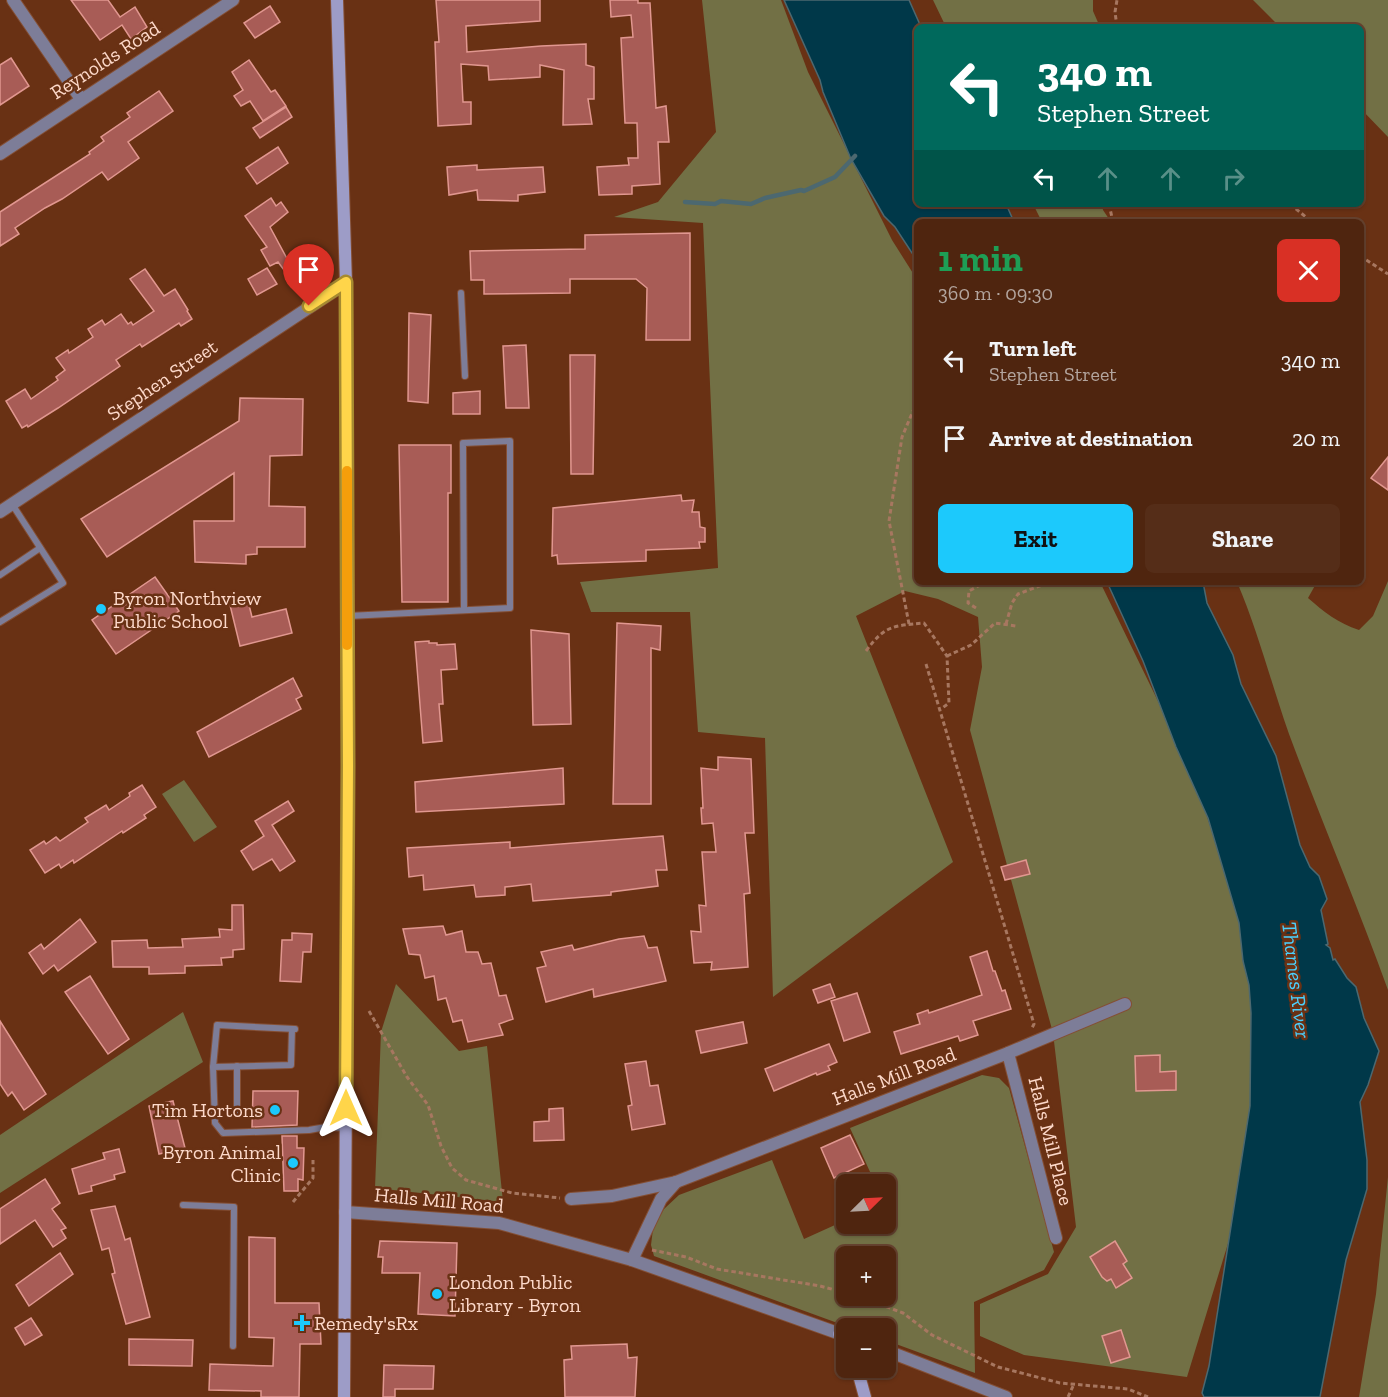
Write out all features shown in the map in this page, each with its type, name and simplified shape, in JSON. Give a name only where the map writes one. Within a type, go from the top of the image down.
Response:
[{"type":"main road","points":[[337,0],[346,282],[344,1397]]},
{"type":"main road","points":[[860,1378],[865,1397]]},
{"type":"street","points":[[13,0],[81,99]]},
{"type":"street","name":"Reynolds Road","points":[[0,154],[233,0]]},
{"type":"street","name":"Stephen Street","points":[[0,512],[346,282]]},
{"type":"street","name":"Halls Mill Road","points":[[571,1199],[612,1196],[676,1182],[1008,1053],[1125,1004]]},
{"type":"street","name":"Halls Mill Place","points":[[1008,1053],[1056,1238]]},
{"type":"street","points":[[632,1260],[661,1199],[676,1182]]},
{"type":"street","name":"Halls Mill Road","points":[[345,1212],[499,1223],[632,1260],[836,1333]]},
{"type":"street","points":[[896,1354],[1006,1397]]},
{"type":"lane","points":[[461,293],[465,376]]},
{"type":"lane","points":[[347,616],[510,608],[510,441],[463,442],[464,610]]},
{"type":"lane","points":[[0,622],[63,583],[12,504]]},
{"type":"lane","points":[[0,575],[40,548]]},
{"type":"lane","points":[[213,1067],[291,1065],[293,1029],[219,1024],[216,1028],[213,1067],[215,1124],[223,1133],[309,1130],[326,1127],[346,1128]]},
{"type":"lane","points":[[237,1066],[237,1111]]},
{"type":"lane","points":[[183,1205],[234,1207],[233,1347]]},
{"type":"path","points":[[1117,0],[1117,24]]},
{"type":"path","points":[[1294,207],[1308,219]]},
{"type":"path","points":[[1364,259],[1388,274]]},
{"type":"path","points":[[909,624],[889,521],[902,437],[914,409]]},
{"type":"path","points":[[976,608],[968,603],[969,591],[980,585]]},
{"type":"path","points":[[1006,624],[1012,603],[1018,594],[1042,585]]},
{"type":"path","points":[[866,651],[877,635],[896,625],[924,623],[947,656],[949,703],[941,709]]},
{"type":"path","points":[[947,656],[971,645],[995,623],[1016,626]]},
{"type":"path","points":[[926,664],[1034,1024],[1026,1044]]},
{"type":"path","points":[[369,1011],[407,1077],[428,1105],[441,1146],[452,1168],[466,1180],[512,1192],[571,1199]]},
{"type":"path","points":[[293,1202],[313,1178],[313,1160]]},
{"type":"path","points":[[638,1247],[686,1257],[717,1269],[836,1290]]},
{"type":"path","points":[[886,1306],[903,1312],[932,1335],[998,1367],[1060,1383],[1128,1389],[1148,1397]]},
{"type":"path","points":[[1068,1397],[1074,1384]]},
{"type":"shaded area","points":[[702,0],[781,0],[808,72],[892,240],[914,275],[914,585],[1101,585],[1191,769],[1238,909],[1273,1066],[1230,1237],[1187,1377],[1024,1355],[980,1336],[980,1304],[1048,1274],[1076,1227],[1053,1033],[970,730],[982,667],[978,617],[938,599],[905,591],[856,616],[953,862],[773,997],[765,738],[698,732],[690,612],[591,612],[580,582],[718,568],[703,223],[614,217],[658,202],[716,132]]},
{"type":"shaded area","points":[[933,0],[1093,0],[1093,11],[1099,24],[945,24]]},
{"type":"shaded area","points":[[1253,0],[1388,0],[1388,137],[1364,112],[1364,24],[1277,24]]},
{"type":"shaded area","points":[[1034,207],[1102,207],[1109,219],[1040,219]]},
{"type":"shaded area","points":[[1388,581],[1388,990],[1289,734],[1238,585],[1315,585],[1308,598],[1344,624],[1359,630],[1373,616]]},
{"type":"shaded area","points":[[184,780],[217,827],[194,842],[162,794]]},
{"type":"shaded area","points":[[396,984],[459,1051],[487,1046],[503,1202],[375,1188],[381,1032]]},
{"type":"shaded area","points":[[183,1012],[203,1062],[0,1193],[0,1135]]},
{"type":"shaded area","points":[[982,1075],[999,1078],[1009,1088],[1054,1252],[1044,1270],[974,1302],[975,1373],[896,1344],[896,1318],[836,1318],[836,1322],[654,1256],[651,1245],[653,1229],[664,1209],[679,1195],[772,1160],[804,1239],[836,1225],[836,1234],[896,1234],[896,1174],[871,1174],[850,1128]]},
{"type":"shaded area","points":[[1388,1177],[1388,1397],[1359,1397],[1376,1294]]},
{"type":"water","points":[[784,0],[909,0],[920,24],[914,24],[914,207],[1007,207],[1013,219],[914,219],[914,256],[895,227],[884,216],[851,159],[820,80]]},
{"type":"water","name":"Thames River","points":[[1108,585],[1204,585],[1207,603],[1233,655],[1241,684],[1276,756],[1300,845],[1310,867],[1319,876],[1327,899],[1321,910],[1328,944],[1326,945],[1330,948],[1333,960],[1335,959],[1347,978],[1356,987],[1364,1018],[1379,1051],[1360,1102],[1367,1160],[1367,1189],[1346,1260],[1320,1397],[1204,1397],[1202,1393],[1209,1366],[1250,1106],[1249,985],[1243,961],[1239,923],[1208,818],[1176,747],[1143,661]]},
{"type":"building","points":[[71,0],[108,0],[120,17],[135,7],[147,27],[131,39],[122,25],[100,40]]},
{"type":"building","points":[[436,0],[540,0],[540,21],[466,26],[467,52],[586,44],[586,65],[594,67],[594,99],[588,99],[592,124],[563,125],[564,70],[540,65],[540,77],[489,80],[488,66],[461,64],[463,102],[471,102],[471,124],[438,126],[435,42],[439,42]]},
{"type":"building","points":[[610,0],[638,0],[638,3],[650,3],[656,108],[666,106],[669,142],[658,142],[660,184],[632,186],[632,194],[599,195],[597,167],[629,165],[628,158],[638,158],[637,123],[625,123],[621,38],[633,37],[631,15],[611,17]]},
{"type":"building","points":[[270,6],[280,22],[255,38],[244,23]]},
{"type":"building","points":[[11,58],[29,86],[0,105],[0,65]]},
{"type":"building","points":[[249,60],[271,92],[275,90],[286,106],[263,121],[250,101],[241,106],[234,96],[243,90],[232,72]]},
{"type":"building","points":[[159,91],[173,111],[128,142],[139,158],[108,180],[102,172],[45,208],[15,228],[19,234],[0,246],[0,212],[90,154],[89,152],[104,141],[101,137],[130,117],[127,113]]},
{"type":"building","points":[[286,107],[292,117],[260,138],[253,128]]},
{"type":"building","points":[[278,147],[288,163],[257,184],[246,168]]},
{"type":"building","points":[[477,165],[477,170],[543,167],[545,192],[518,195],[518,201],[478,200],[477,190],[449,195],[447,167]]},
{"type":"building","points":[[271,198],[276,206],[281,202],[288,212],[270,227],[291,266],[284,270],[278,262],[270,266],[261,250],[267,247],[245,216]]},
{"type":"building","points":[[690,233],[690,340],[646,340],[647,288],[636,279],[570,279],[570,293],[484,294],[484,280],[471,280],[470,251],[585,249],[585,235]]},
{"type":"building","points":[[267,268],[277,284],[257,295],[248,279]]},
{"type":"building","points":[[145,269],[164,296],[175,289],[192,319],[181,326],[179,323],[142,347],[140,344],[116,360],[120,366],[28,427],[27,425],[22,428],[6,401],[25,389],[31,399],[58,380],[56,377],[65,370],[56,358],[68,350],[69,353],[93,337],[88,329],[102,320],[105,325],[121,314],[128,324],[131,322],[133,325],[154,311],[130,279]]},
{"type":"building","points":[[409,313],[431,315],[428,403],[408,401]]},
{"type":"building","points":[[526,345],[529,408],[506,408],[503,346]]},
{"type":"building","points":[[570,355],[595,355],[593,474],[571,474]]},
{"type":"building","points":[[480,391],[480,414],[453,414],[453,393]]},
{"type":"building","points":[[240,398],[303,399],[302,455],[270,456],[269,506],[305,507],[305,547],[257,547],[257,554],[246,555],[246,564],[195,562],[194,521],[234,521],[234,473],[107,557],[81,519],[239,421]]},
{"type":"building","points":[[399,445],[451,445],[451,493],[448,493],[448,602],[402,602]]},
{"type":"building","points":[[1388,457],[1388,490],[1371,478]]},
{"type":"building","points":[[681,495],[682,501],[694,500],[692,512],[699,512],[700,527],[705,528],[705,542],[699,542],[700,548],[646,550],[646,561],[558,564],[557,555],[552,556],[553,508]]},
{"type":"building","points":[[155,577],[179,611],[116,654],[92,620]]},
{"type":"building","points":[[248,601],[252,617],[286,609],[292,633],[240,646],[230,605]]},
{"type":"building","points":[[617,623],[661,626],[660,650],[651,648],[651,804],[613,804]]},
{"type":"building","points":[[531,630],[569,634],[571,724],[533,725]]},
{"type":"building","points":[[429,641],[437,645],[455,644],[457,669],[441,670],[443,704],[439,704],[442,741],[423,743],[415,642]]},
{"type":"building","points":[[293,678],[302,696],[296,699],[301,709],[209,757],[197,732]]},
{"type":"building","points":[[718,757],[751,759],[754,833],[745,833],[750,893],[744,894],[748,967],[711,970],[712,962],[694,963],[691,931],[701,932],[699,905],[706,906],[702,852],[716,852],[713,823],[702,824],[701,768],[718,770]]},
{"type":"building","points":[[563,768],[564,804],[416,812],[415,782]]},
{"type":"building","points":[[142,785],[156,807],[144,815],[146,818],[74,863],[73,860],[61,868],[59,864],[45,873],[30,850],[56,837],[60,841],[88,822],[85,818],[106,805],[109,810]]},
{"type":"building","points":[[288,801],[294,811],[272,825],[295,861],[280,871],[272,859],[253,870],[241,851],[264,836],[255,821]]},
{"type":"building","points":[[663,836],[667,870],[656,870],[658,886],[611,892],[611,895],[533,901],[531,884],[505,887],[505,895],[476,897],[474,885],[424,890],[423,875],[409,877],[407,848],[510,842],[510,848]]},
{"type":"building","points":[[1026,860],[1030,874],[1005,880],[1001,867]]},
{"type":"building","points":[[232,905],[243,905],[244,949],[233,950],[233,957],[221,958],[222,965],[185,966],[185,973],[149,974],[149,967],[113,967],[112,941],[147,940],[148,948],[183,947],[182,939],[220,937],[219,929],[232,930]]},
{"type":"building","points":[[80,919],[96,942],[58,971],[54,965],[43,974],[29,953],[41,944],[44,949]]},
{"type":"building","points":[[443,926],[446,935],[462,931],[466,952],[478,952],[482,964],[491,963],[499,996],[506,995],[513,1019],[499,1024],[503,1035],[468,1042],[462,1020],[453,1022],[446,998],[438,1000],[434,976],[425,978],[420,955],[409,954],[403,929]]},
{"type":"building","points":[[292,933],[312,934],[311,952],[303,952],[301,982],[280,981],[282,940],[292,940]]},
{"type":"building","points":[[644,936],[648,948],[657,947],[666,981],[594,997],[593,989],[546,1002],[537,968],[546,966],[541,952],[572,945],[574,950],[619,939]]},
{"type":"building","points":[[987,951],[993,971],[995,971],[1002,991],[1005,990],[1011,1009],[973,1021],[978,1035],[960,1041],[958,1036],[901,1054],[894,1032],[920,1024],[917,1014],[928,1010],[929,1013],[982,995],[970,957]]},
{"type":"building","points":[[90,976],[129,1039],[108,1054],[65,992]]},
{"type":"building","points":[[830,984],[835,997],[818,1003],[813,990]]},
{"type":"building","points":[[857,993],[870,1032],[844,1041],[831,1001]]},
{"type":"building","points":[[0,1021],[46,1094],[24,1110],[12,1092],[8,1096],[0,1084]]},
{"type":"building","points":[[743,1022],[747,1043],[701,1053],[696,1031]]},
{"type":"building","points":[[829,1044],[837,1062],[828,1066],[830,1070],[817,1075],[816,1073],[774,1091],[765,1069]]},
{"type":"building","points":[[1160,1055],[1160,1072],[1176,1071],[1176,1090],[1136,1091],[1135,1056]]},
{"type":"building","points":[[646,1061],[650,1086],[658,1085],[665,1124],[632,1130],[628,1106],[632,1105],[625,1064]]},
{"type":"building","name":"Tim Hortons","points":[[253,1091],[298,1091],[297,1125],[252,1127]]},
{"type":"building","points":[[173,1101],[185,1148],[159,1154],[149,1106]]},
{"type":"building","points":[[563,1108],[564,1140],[534,1141],[534,1122],[549,1121],[549,1109]]},
{"type":"building","points":[[850,1135],[864,1164],[843,1174],[836,1174],[834,1178],[821,1148]]},
{"type":"building","name":"Byron Animal Clinic","points":[[282,1136],[297,1136],[297,1148],[304,1148],[303,1180],[298,1179],[298,1191],[284,1191]]},
{"type":"building","points":[[119,1149],[125,1172],[114,1175],[115,1179],[91,1186],[92,1191],[79,1194],[72,1169],[105,1159],[103,1153]]},
{"type":"building","points":[[45,1179],[60,1203],[52,1209],[66,1228],[61,1230],[66,1238],[53,1247],[35,1220],[0,1244],[0,1209]]},
{"type":"building","points":[[115,1206],[125,1240],[130,1238],[150,1317],[126,1324],[112,1274],[115,1273],[109,1248],[102,1250],[91,1210]]},
{"type":"building","points":[[249,1237],[275,1238],[275,1303],[319,1303],[321,1344],[300,1344],[299,1397],[261,1397],[261,1391],[209,1390],[210,1364],[273,1366],[274,1338],[249,1337]]},
{"type":"building","name":"London Public Library - Byron","points":[[380,1241],[457,1243],[455,1316],[418,1314],[420,1273],[382,1273],[383,1257],[378,1257]]},
{"type":"building","points":[[1115,1241],[1127,1261],[1123,1264],[1132,1278],[1116,1288],[1111,1279],[1107,1281],[1102,1277],[1090,1257]]},
{"type":"building","points":[[60,1253],[73,1274],[29,1306],[16,1285]]},
{"type":"building","points":[[31,1318],[42,1335],[25,1345],[15,1328]]},
{"type":"building","points":[[1121,1330],[1130,1357],[1111,1363],[1102,1336]]},
{"type":"building","points":[[129,1339],[193,1340],[192,1366],[129,1365]]},
{"type":"building","points":[[627,1344],[628,1358],[637,1357],[635,1397],[565,1397],[564,1360],[572,1359],[571,1346]]},
{"type":"building","points":[[384,1365],[434,1366],[433,1389],[395,1389],[395,1397],[383,1397]]},
{"type":"waterway","points":[[685,202],[715,204],[721,201],[751,204],[765,198],[804,191],[835,177],[855,156]]},
{"type":"slow traffic","points":[[347,471],[347,645]]},
{"type":"place","name":"Byron Northview Public School","points":[[101,609]]},
{"type":"place","name":"Tim Hortons","points":[[275,1110]]},
{"type":"place","name":"Byron Animal Clinic","points":[[293,1163]]},
{"type":"place","name":"London Public Library - Byron","points":[[437,1294]]},
{"type":"place","name":"Remedy'sRx","points":[[302,1323]]},
{"type":"route","points":[[309,306],[346,282],[348,766],[346,1108]]}]
